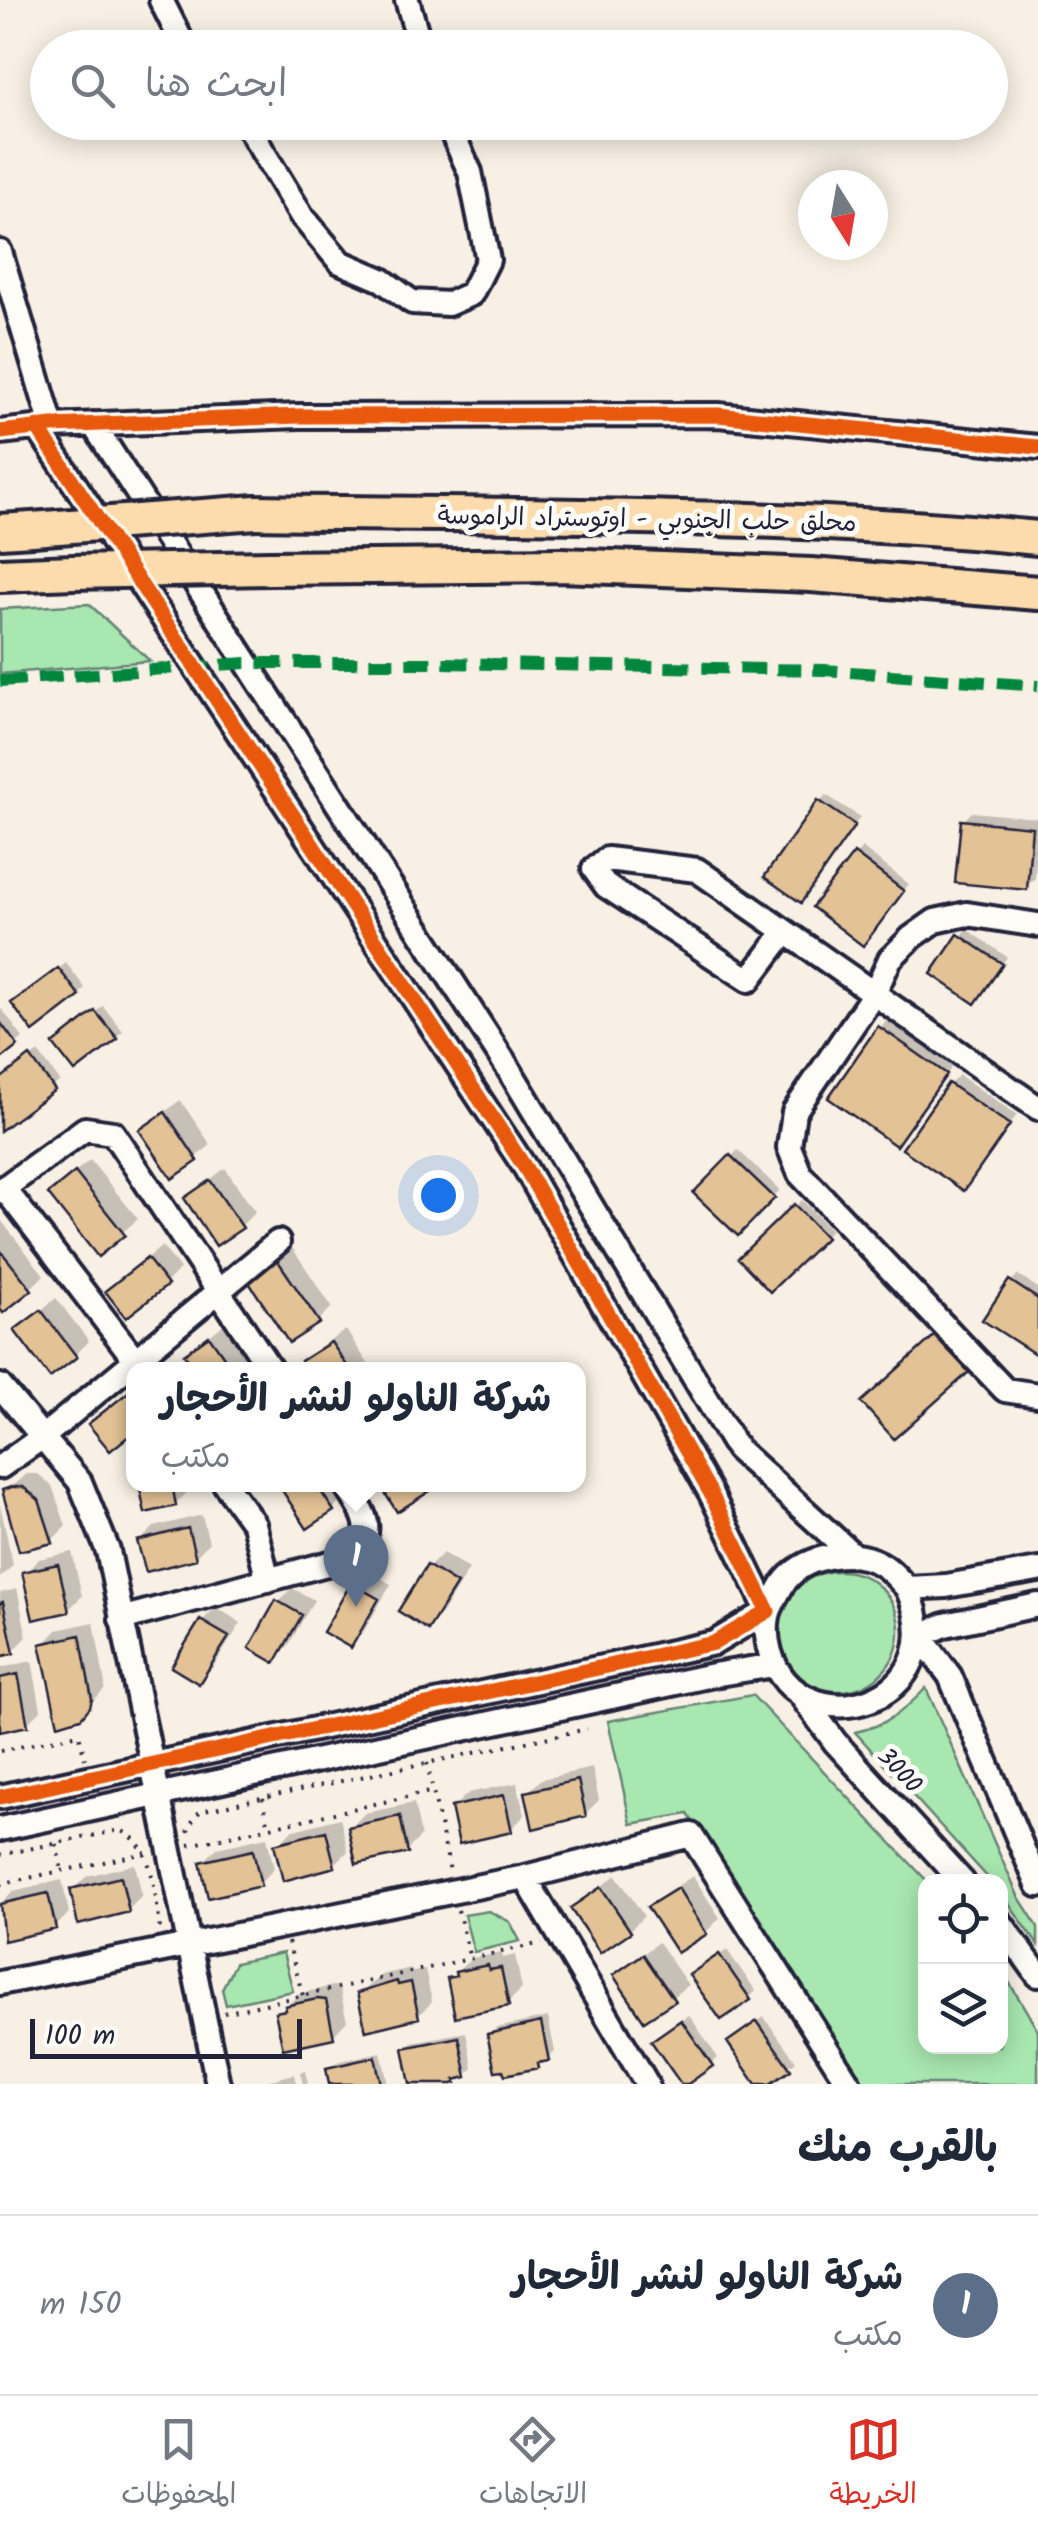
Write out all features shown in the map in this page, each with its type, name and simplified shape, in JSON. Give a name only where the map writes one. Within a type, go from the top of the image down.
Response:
[{"type":"highway","name":"محلق حلب الجنوبي - اوتوستراد الراموسة","points":[[16,530],[256,512],[727,520],[944,529],[1038,538]]},
{"type":"highway","name":"محلق حلب الجنوبي - اوتوستراد الراموسة","points":[[0,576],[561,565],[811,575],[1038,593]]},
{"type":"street","points":[[161,0],[176,30]]},
{"type":"street","points":[[408,0],[416,30]]},
{"type":"street","points":[[257,140],[302,216],[340,262],[382,280],[412,302],[448,304],[471,294],[488,260],[470,172],[456,140]]},
{"type":"street","points":[[0,252],[44,426],[526,1168],[710,1492],[768,1612]]},
{"type":"street","points":[[0,432],[44,426],[299,416],[718,415],[1038,447]]},
{"type":"street","points":[[93,424],[510,1071],[737,1449],[853,1554],[884,1565],[907,1588],[917,1610],[920,1636],[911,1666],[890,1690],[862,1704],[830,1706],[800,1694],[774,1665],[767,1639],[768,1612],[786,1579],[816,1558],[853,1554]]},
{"type":"street","points":[[785,932],[749,980],[606,886],[594,869],[607,859],[697,870],[1038,1108]]},
{"type":"street","points":[[1038,924],[967,914],[935,921],[911,938],[890,959],[875,992],[794,1112],[789,1147],[800,1174],[1006,1390],[1038,1395]]},
{"type":"street","points":[[137,1362],[2,1190],[85,1129],[113,1133],[265,1362]]},
{"type":"street","points":[[142,1362],[278,1242]]},
{"type":"street","points":[[0,1467],[126,1375]]},
{"type":"street","points":[[0,1386],[80,1482],[108,1551],[218,2084]]},
{"type":"street","points":[[231,1492],[254,1524],[268,1580]]},
{"type":"street","points":[[121,1619],[345,1559],[361,1548],[368,1533],[364,1514],[350,1492]]},
{"type":"street","points":[[907,1588],[946,1586],[1038,1570]]},
{"type":"street","points":[[920,1636],[945,1625],[1038,1605]]},
{"type":"street","points":[[0,1797],[714,1643],[768,1612]]},
{"type":"street","points":[[920,1636],[950,1676],[1038,1886]]},
{"type":"street","points":[[0,1829],[774,1665]]},
{"type":"street","name":"3000","points":[[800,1694],[834,1742],[956,1874]]},
{"type":"street","points":[[0,1983],[524,1876],[691,1835],[849,2084]]},
{"type":"street","points":[[524,1876],[648,2084]]},
{"type":"street","points":[[1008,1931],[1038,1974]]},
{"type":"path","points":[[434,1792],[187,1846],[189,1826],[200,1812],[587,1729]]},
{"type":"path","points":[[0,1751],[78,1734]]},
{"type":"path","points":[[427,1763],[470,1959]]},
{"type":"path","points":[[263,1798],[269,1828]]},
{"type":"path","points":[[0,1856],[120,1830],[135,1836],[146,1853],[160,1926],[152,1938]]},
{"type":"path","points":[[56,1844],[62,1871]]},
{"type":"path","points":[[0,1884],[146,1853]]},
{"type":"path","points":[[284,1924],[303,1996]]},
{"type":"path","points":[[205,2017],[560,1939]]},
{"type":"green space","points":[[89,604],[150,661],[0,674],[0,609]]},
{"type":"green space","points":[[839,1571],[862,1575],[882,1588],[895,1608],[899,1631],[895,1654],[882,1674],[862,1687],[839,1691],[816,1687],[796,1674],[783,1654],[779,1631],[783,1608],[796,1588],[816,1575]]},
{"type":"green space","points":[[926,1688],[1018,1896],[1038,1927],[1038,1945],[1008,1902],[1008,1874],[985,1874],[855,1732],[876,1726],[910,1704]]},
{"type":"green space","points":[[752,1695],[920,1874],[918,2054],[1008,2054],[1008,1981],[1038,2030],[1038,2084],[859,2084],[688,1814],[631,1824],[608,1721]]},
{"type":"green space","points":[[489,1911],[510,1922],[520,1941],[474,1952],[464,1915]]},
{"type":"green space","points":[[283,1953],[293,1991],[226,2005],[222,1989],[235,1963]]},
{"type":"building","points":[[818,800],[855,825],[801,903],[764,877]]},
{"type":"building","points":[[961,820],[1032,827],[1027,890],[955,883]]},
{"type":"building","points":[[854,853],[904,891],[863,946],[812,907]]},
{"type":"building","points":[[958,934],[1003,964],[975,1004],[931,974]]},
{"type":"building","points":[[58,968],[80,996],[33,1032],[11,1003]]},
{"type":"building","points":[[95,1011],[118,1039],[75,1072],[53,1044]]},
{"type":"building","points":[[0,1022],[18,1046],[0,1060]]},
{"type":"building","points":[[878,1026],[947,1074],[896,1146],[828,1098]]},
{"type":"building","points":[[30,1056],[55,1090],[0,1131],[0,1079]]},
{"type":"building","points":[[948,1083],[1010,1125],[964,1191],[902,1149]]},
{"type":"building","points":[[165,1112],[198,1161],[172,1179],[139,1130]]},
{"type":"building","points":[[730,1155],[775,1198],[738,1236],[693,1193]]},
{"type":"building","points":[[75,1172],[125,1235],[98,1257],[48,1194]]},
{"type":"building","points":[[210,1180],[243,1228],[216,1246],[184,1198]]},
{"type":"building","points":[[794,1204],[826,1238],[770,1292],[738,1258]]},
{"type":"building","points":[[0,1250],[32,1290],[3,1313],[0,1309]]},
{"type":"building","points":[[147,1258],[168,1285],[126,1318],[105,1291]]},
{"type":"building","points":[[276,1258],[320,1323],[289,1343],[246,1278]]},
{"type":"building","points":[[1009,1280],[1038,1299],[1038,1356],[982,1320]]},
{"type":"building","points":[[41,1310],[77,1357],[50,1378],[14,1330]]},
{"type":"building","points":[[935,1335],[969,1372],[894,1439],[861,1402]]},
{"type":"building","points":[[209,1336],[227,1362],[190,1362],[184,1354]]},
{"type":"building","points":[[331,1342],[345,1362],[302,1362]]},
{"type":"building","points":[[126,1394],[126,1438],[110,1451],[88,1424]]},
{"type":"building","points":[[23,1487],[39,1500],[53,1543],[19,1551],[2,1490]]},
{"type":"building","points":[[141,1492],[173,1492],[176,1506],[145,1513]]},
{"type":"building","points":[[283,1492],[321,1492],[334,1511],[307,1529]]},
{"type":"building","points":[[384,1492],[428,1492],[397,1512]]},
{"type":"building","points":[[188,1528],[196,1559],[146,1572],[137,1541]]},
{"type":"building","points":[[58,1564],[69,1612],[33,1620],[22,1572]]},
{"type":"building","points":[[427,1565],[457,1584],[428,1630],[398,1611]]},
{"type":"building","points":[[351,1583],[379,1599],[351,1648],[323,1632]]},
{"type":"building","points":[[276,1600],[302,1615],[275,1663],[249,1648]]},
{"type":"building","points":[[3,1602],[14,1653],[0,1657],[0,1603]]},
{"type":"building","points":[[200,1620],[229,1637],[199,1684],[171,1667]]},
{"type":"building","points":[[80,1635],[92,1699],[81,1718],[58,1725],[40,1644]]},
{"type":"building","points":[[18,1674],[28,1726],[0,1732],[0,1678]]},
{"type":"building","points":[[578,1780],[586,1816],[533,1829],[525,1792]]},
{"type":"building","points":[[504,1795],[512,1832],[459,1844],[451,1807]]},
{"type":"building","points":[[400,1816],[408,1853],[356,1864],[348,1827]]},
{"type":"building","points":[[326,1831],[335,1867],[283,1881],[274,1844]]},
{"type":"building","points":[[253,1850],[261,1886],[208,1898],[200,1862]]},
{"type":"building","points":[[121,1877],[129,1912],[78,1925],[70,1889]]},
{"type":"building","points":[[601,1887],[631,1932],[600,1953],[570,1908]]},
{"type":"building","points":[[678,1888],[707,1934],[677,1953],[647,1907]]},
{"type":"building","points":[[48,1893],[56,1929],[4,1941],[0,1904]]},
{"type":"building","points":[[643,1954],[675,2001],[644,2021],[613,1975]]},
{"type":"building","points":[[719,1954],[751,2000],[721,2020],[689,1975]]},
{"type":"building","points":[[488,1965],[489,1970],[501,1968],[509,2006],[455,2017],[447,1978],[456,1976],[455,1972]]},
{"type":"building","points":[[397,1981],[398,1985],[411,1982],[419,2018],[366,2031],[357,1993]]},
{"type":"building","points":[[317,1999],[326,2000],[334,2038],[283,2049],[275,2012]]},
{"type":"building","points":[[681,2020],[713,2066],[688,2084],[681,2084],[651,2041]]},
{"type":"building","points":[[757,2021],[791,2070],[770,2084],[756,2084],[727,2042]]},
{"type":"building","points":[[541,2022],[549,2061],[537,2063],[538,2068],[505,2075],[503,2070],[495,2071],[487,2034]]},
{"type":"building","points":[[459,2037],[467,2077],[452,2084],[410,2084],[403,2048]]},
{"type":"building","points":[[375,2057],[381,2084],[329,2084],[326,2068]]},
{"type":"marked path","points":[[0,681],[246,663],[438,663],[824,670],[1038,686]]},
{"type":"cycle path","points":[[0,432],[52,426],[299,416],[718,415],[1038,447]]},
{"type":"cycle path","points":[[0,1797],[714,1643],[768,1611],[710,1492],[526,1169],[37,427]]},
{"type":"place","name":"شركة الناولو لنشر الأحجار","points":[[356,1607]]}]
